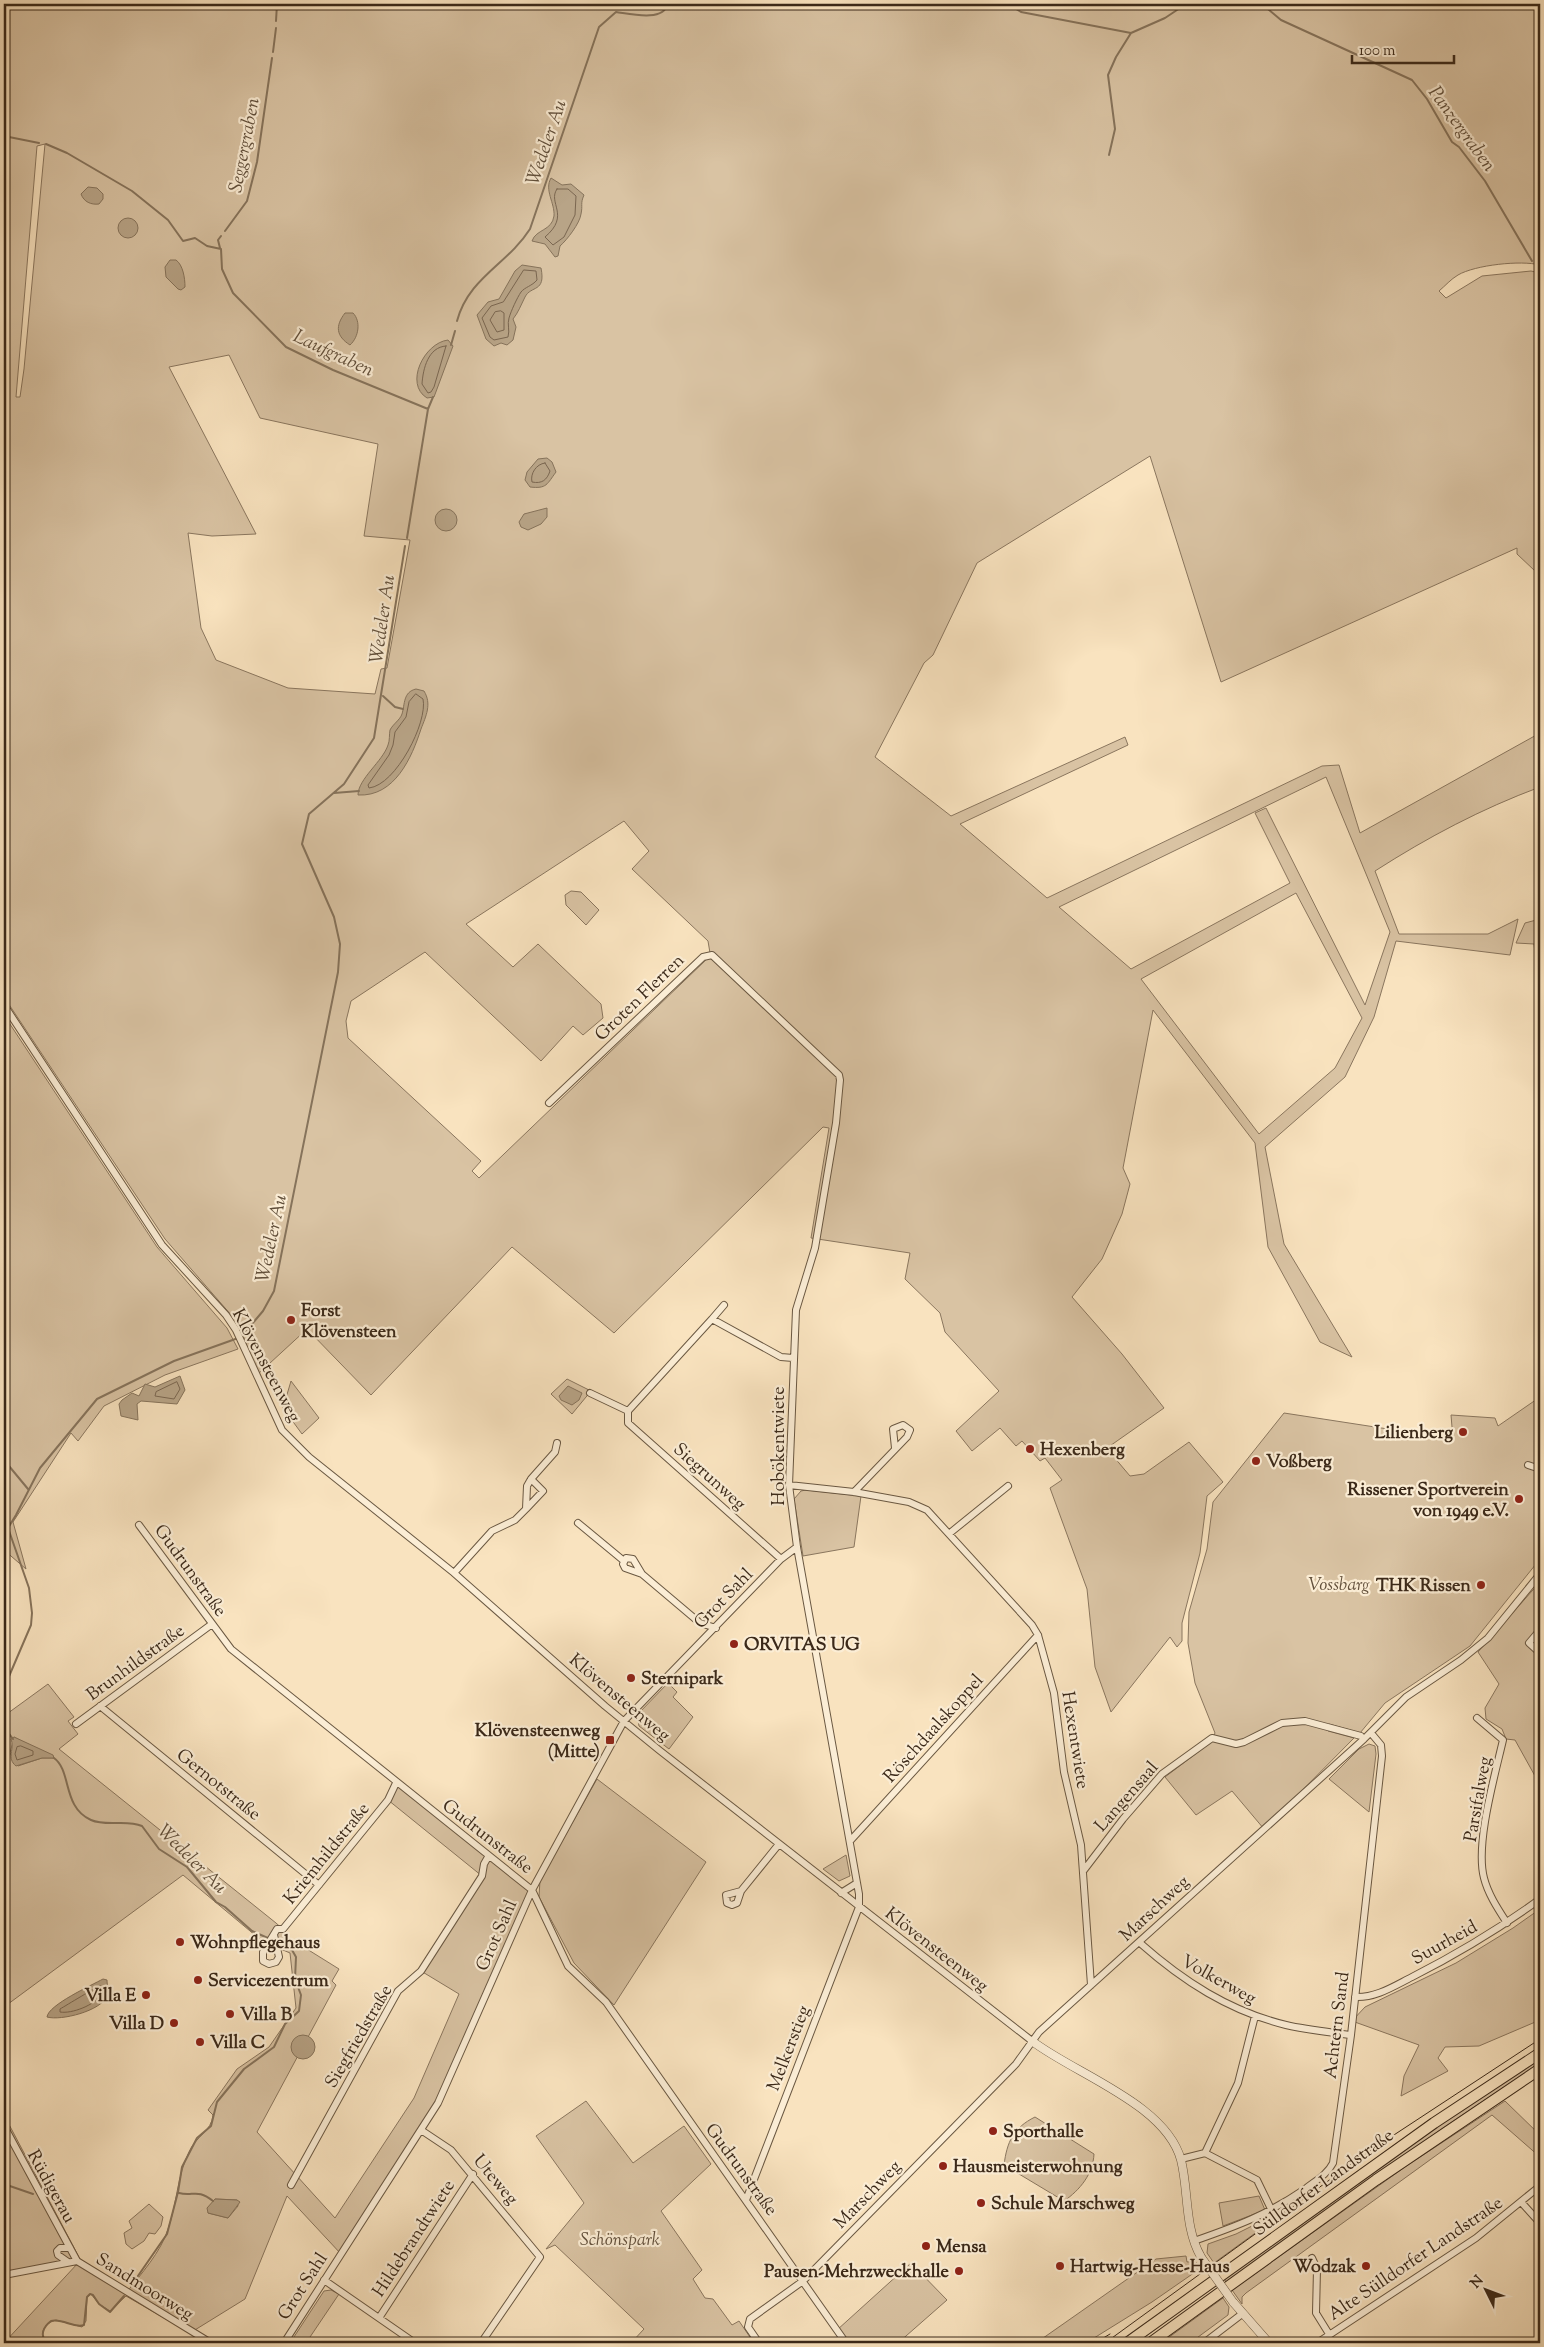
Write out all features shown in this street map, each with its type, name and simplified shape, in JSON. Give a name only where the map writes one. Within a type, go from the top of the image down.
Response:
[{"type":"highway","name":"Sülldorfer Landstraße","points":[[1127,2343],[1427,2128],[1540,2053]]},
{"type":"highway","name":"Sülldorfer Landstraße","points":[[1150,2343],[1376,2180],[1540,2069]]},
{"type":"street","name":"Groten Flerren","points":[[550,1103],[703,957],[712,956],[839,1075]]},
{"type":"street","name":"Klövensteenweg","points":[[4,1005],[162,1245],[226,1315],[236,1330],[282,1430],[309,1457],[454,1573],[624,1721],[841,1893],[1032,2041],[1117,2092],[1153,2118],[1171,2140],[1181,2159],[1194,2241],[1200,2257],[1242,2314],[1269,2343]]},
{"type":"street","name":"Hobökentwiete","points":[[839,1075],[836,1123],[815,1248],[796,1310],[789,1485],[797,1547],[850,1841],[859,1907]]},
{"type":"street","points":[[590,1393],[628,1411],[724,1305]]},
{"type":"street","points":[[712,1319],[781,1357],[793,1358]]},
{"type":"street","name":"Siegrunweg","points":[[628,1411],[628,1423],[781,1559]]},
{"type":"street","points":[[526,1509],[527,1486],[530,1479],[555,1452],[557,1443]]},
{"type":"street","points":[[854,1492],[895,1448]]},
{"type":"street","points":[[1528,1465],[1540,1469]]},
{"type":"street","points":[[454,1573],[492,1531],[514,1520],[543,1491],[530,1479]]},
{"type":"street","name":"Hexentwiete","points":[[789,1485],[854,1492],[921,1506],[935,1516],[993,1584],[1032,1624],[1038,1635],[1054,1693],[1064,1772],[1081,1845],[1091,1984]]},
{"type":"street","points":[[950,1533],[1008,1486]]},
{"type":"street","points":[[578,1523],[624,1560],[626,1569],[642,1574]]},
{"type":"street","name":"Gudrunstraße","points":[[139,1525],[212,1624],[238,1654],[488,1857],[532,1890],[568,1966],[606,2002],[846,2343]]},
{"type":"street","name":"Grot Sahl","points":[[284,2343],[438,2103],[532,1890],[624,1721],[781,1559],[797,1547]]},
{"type":"street","points":[[624,1560],[627,1557],[631,1558],[642,1574],[700,1623],[716,1628]]},
{"type":"street","name":"Marschweg","points":[[759,2343],[748,2327],[748,2322],[803,2281],[1016,2064],[1039,2032],[1091,1984],[1140,1944],[1198,1887],[1371,1733],[1406,1697],[1462,1660],[1488,1638],[1540,1574]]},
{"type":"street","points":[[700,1623],[704,1639]]},
{"type":"street","name":"Brunhildstraße","points":[[76,1724],[212,1624]]},
{"type":"street","points":[[1540,1630],[1529,1643],[1540,1654]]},
{"type":"street","name":"Röschdaalskoppel","points":[[850,1841],[1038,1635]]},
{"type":"street","name":"Gernotstraße","points":[[100,1706],[319,1885]]},
{"type":"street","name":"Parsifalweg","points":[[1477,1718],[1503,1740],[1487,1812],[1482,1859],[1486,1886],[1506,1923]]},
{"type":"street","name":"Langensaal","points":[[1084,1870],[1123,1819],[1162,1774],[1212,1738],[1236,1744],[1244,1742],[1282,1723],[1305,1720],[1361,1736],[1364,1739]]},
{"type":"street","name":"Achtern Sand","points":[[1194,2241],[1247,2223],[1272,2211],[1325,2174],[1333,2163],[1355,1997],[1382,1756],[1381,1745],[1371,1733]]},
{"type":"street","name":"Kriemhildstraße","points":[[274,1935],[279,1949],[277,1961],[267,1963],[262,1955],[277,1929],[283,1929],[319,1885],[388,1800],[396,1783]]},
{"type":"street","points":[[741,1890],[779,1844]]},
{"type":"street","name":"Siegfriedstraße","points":[[291,2184],[398,1991],[421,1971],[482,1876],[484,1864],[488,1857]]},
{"type":"street","points":[[841,1893],[857,1883]]},
{"type":"street","name":"Suurheid","points":[[1355,1997],[1364,1997],[1384,1991],[1446,1960],[1506,1923],[1540,1899]]},
{"type":"street","name":"Melkerstieg","points":[[746,2200],[859,1907]]},
{"type":"street","name":"Volkerweg","points":[[1140,1944],[1169,1969],[1200,1990],[1255,2016],[1287,2025],[1350,2035]]},
{"type":"street","points":[[1205,2153],[1238,2083],[1255,2016]]},
{"type":"street","name":"Rüdigerau","points":[[4,2126],[77,2261]]},
{"type":"street","name":"Uteweg","points":[[421,2130],[451,2150],[473,2174],[540,2257],[482,2343]]},
{"type":"street","points":[[1181,2159],[1205,2153],[1256,2180],[1272,2211]]},
{"type":"street","name":"Hildebrandtwiete","points":[[379,2318],[473,2174]]},
{"type":"street","name":"Alte Sülldorfer Landstraße","points":[[1317,2343],[1476,2238],[1522,2203],[1540,2186]]},
{"type":"street","points":[[1522,2203],[1540,2223]]},
{"type":"street","points":[[68,2262],[58,2255],[57,2251],[60,2248],[70,2248]]},
{"type":"street","name":"Alte Sülldorfer Landstraße","points":[[1312,2258],[1317,2268],[1316,2313],[1329,2334]]},
{"type":"street","name":"Sandmoorweg","points":[[4,2275],[77,2261],[211,2343]]},
{"type":"street","points":[[324,2280],[415,2343]]},
{"type":"street","points":[[1204,2343],[1242,2314]]},
{"type":"green space","points":[[4,4],[1540,4],[1540,265],[1510,263],[1466,271],[1458,275],[1439,291],[1446,298],[1482,276],[1531,271],[1540,273],[1540,572],[1535,571],[1517,554],[1517,548],[1221,682],[1150,456],[977,563],[933,655],[924,663],[875,757],[951,816],[1125,737],[1128,745],[960,824],[1047,898],[1322,766],[1339,765],[1360,833],[1540,733],[1540,787],[1455,824],[1375,871],[1399,934],[1488,934],[1518,919],[1510,955],[1396,941],[1374,1017],[1345,1077],[1265,1147],[1284,1244],[1352,1357],[1320,1342],[1268,1247],[1255,1143],[1153,1010],[1123,1168],[1130,1184],[1122,1214],[1102,1259],[1072,1297],[1122,1354],[1164,1408],[1107,1448],[1108,1450],[1130,1476],[1144,1474],[1189,1442],[1223,1482],[1207,1496],[1200,1553],[1182,1623],[1182,1641],[1177,1647],[1170,1637],[1111,1712],[1095,1667],[1087,1589],[1050,1488],[1062,1480],[1045,1458],[1040,1461],[1022,1441],[1016,1446],[1000,1428],[972,1451],[956,1431],[999,1391],[945,1332],[940,1313],[905,1279],[910,1253],[811,1238],[829,1128],[823,1127],[614,1333],[512,1247],[371,1395],[307,1329],[257,1375],[239,1324],[165,1239],[4,997]],"holes":[[[45,144],[24,369],[20,397],[16,397],[37,146]],[[229,355],[260,418],[378,444],[364,536],[410,540],[387,668],[381,669],[375,694],[288,688],[216,660],[201,628],[188,533],[212,536],[256,534],[169,367]],[[1326,777],[1390,932],[1365,1005],[1266,808],[1255,813],[1290,883],[1131,969],[1059,907]],[[624,821],[649,851],[632,869],[708,941],[711,959],[708,958],[479,1178],[472,1171],[481,1161],[348,1038],[346,1021],[351,1001],[425,952],[541,1061],[573,1026],[583,1035],[603,1018],[601,1004],[538,944],[513,967],[466,924]],[[1296,893],[1362,1018],[1335,1068],[1259,1134],[1141,979]]]},
{"type":"green space","points":[[571,891],[581,892],[599,910],[586,925],[566,905],[565,895]]},
{"type":"green space","points":[[1540,919],[1540,997],[1534,944],[1516,943],[1525,923]]},
{"type":"green space","points":[[4,1015],[157,1247],[227,1328],[238,1349],[165,1375],[104,1406],[78,1441],[71,1433],[13,1522],[26,1569],[4,1550]]},
{"type":"green space","points":[[567,1379],[591,1391],[572,1414],[551,1394]]},
{"type":"green space","points":[[291,1381],[319,1418],[302,1434],[283,1408]]},
{"type":"green space","name":"Vossbarg","points":[[1540,1397],[1540,1559],[1470,1646],[1385,1703],[1360,1733],[1329,1724],[1328,1731],[1354,1738],[1264,1829],[1232,1791],[1196,1815],[1165,1777],[1210,1743],[1215,1733],[1195,1683],[1188,1643],[1189,1612],[1207,1549],[1213,1502],[1284,1413],[1453,1439],[1451,1415],[1495,1418],[1498,1426]]},
{"type":"green space","points":[[801,1491],[861,1496],[854,1547],[803,1556],[794,1499]]},
{"type":"green space","points":[[1540,1582],[1540,1785],[1515,1740],[1506,1739],[1502,1729],[1486,1719],[1485,1708],[1499,1684],[1478,1652]]},
{"type":"green space","points":[[668,1683],[677,1692],[673,1697],[693,1717],[669,1749],[639,1726],[637,1715]]},
{"type":"green space","points":[[48,1684],[74,1717],[68,1721],[78,1734],[59,1749],[276,1923],[286,1932],[286,1936],[339,1969],[332,1981],[336,1985],[257,2132],[335,2218],[414,2098],[459,1994],[421,1971],[482,1876],[388,1800],[396,1783],[532,1890],[438,2103],[341,2254],[287,2196],[245,2299],[190,2333],[126,2296],[110,2311],[99,2304],[91,2294],[87,2297],[86,2321],[82,2327],[56,2320],[49,2323],[44,2329],[43,2336],[46,2343],[4,2343],[78,2263],[4,2274],[4,2115],[80,2259],[126,2293],[150,2262],[165,2238],[185,2161],[195,2142],[207,2130],[212,2121],[213,2115],[208,2110],[237,2069],[269,2047],[296,2008],[290,1953],[262,1941],[183,1875],[4,2007],[4,1716]],"holes":[[[14,1737],[53,1758],[42,1758],[18,1766],[10,1753]],[[215,2199],[237,2200],[238,2206],[228,2218],[208,2213]]]},
{"type":"green space","points":[[1369,1744],[1375,1746],[1376,1754],[1369,1812],[1329,1779],[1359,1749]]},
{"type":"green space","points":[[597,1779],[706,1862],[614,2005],[574,1963],[539,1897],[540,1880]]},
{"type":"green space","points":[[846,1855],[850,1876],[839,1881],[823,1869]]},
{"type":"green space","points":[[1540,1909],[1540,2020],[1479,2046],[1445,2047],[1438,2058],[1448,2071],[1401,2096],[1404,2076],[1419,2045],[1352,2021],[1365,2007],[1456,1963]]},
{"type":"green space","points":[[1540,2059],[1540,2063],[1443,2128],[1227,2283],[1224,2279],[1441,2124]]},
{"type":"green space","name":"Schönspark","points":[[586,2101],[633,2163],[684,2126],[711,2164],[661,2211],[702,2270],[693,2279],[705,2298],[713,2299],[732,2325],[739,2321],[754,2343],[631,2343],[644,2329],[555,2245],[546,2249],[584,2203],[536,2136]]},
{"type":"green space","points":[[1505,2101],[1540,2135],[1540,2157],[1492,2115],[1246,2293],[1242,2297],[1242,2304],[1232,2290],[1405,2167]]},
{"type":"green space","points":[[1035,2117],[1094,2154],[1091,2168],[1085,2181],[1064,2201],[1004,2165],[1012,2136],[1027,2121]]},
{"type":"green space","points":[[1259,2196],[1265,2210],[1223,2226],[1219,2203]]},
{"type":"green space","points":[[149,2204],[163,2217],[161,2226],[155,2234],[149,2233],[144,2241],[132,2249],[126,2244],[124,2233],[132,2228],[129,2221]]},
{"type":"green space","points":[[1287,2210],[1214,2263],[1207,2253],[1208,2244],[1236,2234]]},
{"type":"green space","points":[[1186,2256],[1187,2262],[1195,2261],[1201,2268],[1152,2302],[1086,2343],[1036,2343],[1156,2259]]},
{"type":"green space","points":[[911,2263],[947,2300],[898,2343],[846,2343],[837,2330]]},
{"type":"green space","points":[[331,2290],[339,2294],[306,2343],[290,2343],[324,2291]]},
{"type":"green space","points":[[1223,2298],[1229,2307],[1228,2315],[1190,2343],[1161,2343]]},
{"type":"water","points":[[551,178],[562,185],[571,184],[584,195],[578,222],[560,246],[558,256],[555,257],[545,244],[532,241],[537,234],[553,221],[554,211],[549,192]]},
{"type":"water","points":[[88,187],[97,188],[103,194],[103,199],[99,204],[88,202],[82,197],[81,194]]},
{"type":"water","points":[[128,218],[135,221],[138,228],[135,235],[128,238],[121,235],[118,228],[121,221]]},
{"type":"water","points":[[170,260],[176,260],[182,268],[185,287],[181,290],[166,277],[165,267]]},
{"type":"water","points":[[522,265],[541,268],[540,285],[528,293],[513,319],[516,327],[513,340],[507,345],[501,343],[494,346],[486,339],[477,315],[488,302],[499,299],[515,271]]},
{"type":"water","points":[[345,313],[353,313],[356,316],[358,325],[355,338],[350,345],[345,342],[338,331],[338,326]]},
{"type":"water","points":[[448,340],[453,346],[434,397],[427,398],[420,392],[417,383],[420,365],[431,348]]},
{"type":"water","points":[[547,458],[552,462],[556,472],[548,483],[543,486],[530,487],[525,480],[527,472],[538,459]]},
{"type":"water","points":[[547,508],[547,517],[541,524],[528,530],[521,527],[519,522],[524,514]]},
{"type":"water","points":[[446,509],[456,516],[457,520],[450,530],[446,531],[436,524],[435,520],[442,510]]},
{"type":"water","points":[[416,689],[424,691],[428,705],[425,719],[407,763],[392,782],[382,789],[371,794],[358,795],[366,776],[389,743],[390,730],[402,714],[405,699],[409,693]]},
{"type":"water","points":[[180,1376],[185,1390],[177,1404],[141,1401],[137,1404],[138,1420],[121,1416],[119,1404],[122,1400],[132,1393],[139,1396],[145,1384],[155,1387]]},
{"type":"water","points":[[568,1386],[582,1393],[579,1400],[572,1405],[561,1400],[559,1396]]},
{"type":"water","points":[[14,1737],[53,1755],[54,1758],[42,1758],[16,1766],[11,1757],[11,1739]]},
{"type":"water","points":[[103,1979],[107,1980],[108,1994],[97,2006],[71,2016],[61,2018],[47,2017],[49,2012],[62,2001]]},
{"type":"water","points":[[303,2035],[312,2038],[315,2047],[312,2056],[303,2059],[294,2056],[291,2047],[294,2038]]},
{"type":"water","points":[[215,2199],[237,2200],[240,2202],[228,2218],[208,2213],[207,2208]]},
{"type":"waterway","name":"Seggergraben","points":[[276,21],[277,4]]},
{"type":"waterway","name":"Wedeler Au","points":[[457,321],[470,293],[511,252],[530,229],[599,27],[616,12],[646,16],[653,15],[665,10],[668,4]]},
{"type":"waterway","points":[[1008,4],[1021,12],[1131,33],[1165,18],[1186,4]]},
{"type":"waterway","name":"Panzergraben","points":[[1262,4],[1281,20],[1412,80],[1427,99],[1452,142],[1459,147],[1485,181],[1532,261]]},
{"type":"waterway","name":"Seggergraben","points":[[273,52],[276,28]]},
{"type":"waterway","points":[[1109,155],[1115,129],[1108,75],[1116,57],[1131,33]]},
{"type":"waterway","name":"Seggergraben","points":[[225,231],[247,201],[257,162],[272,58]]},
{"type":"waterway","name":"Laufgraben","points":[[4,136],[39,143]]},
{"type":"waterway","name":"Laufgraben","points":[[46,144],[67,153],[132,191],[168,220],[183,241],[195,238],[207,246],[221,249],[222,269],[233,293],[286,347],[333,370],[428,409]]},
{"type":"waterway","name":"Seggergraben","points":[[220,248],[218,240],[221,236]]},
{"type":"waterway","name":"Wedeler Au","points":[[451,345],[455,331]]},
{"type":"waterway","name":"Wedeler Au","points":[[407,538],[428,409],[433,397]]},
{"type":"waterway","name":"Wedeler Au","points":[[4,1688],[31,1625],[32,1613],[29,1588],[8,1528],[40,1468],[97,1399],[174,1361],[241,1337],[263,1311],[274,1291],[338,972],[340,944],[334,917],[302,844],[309,814],[344,784],[374,738],[405,546]]},
{"type":"waterway","name":"Wedeler Au","points":[[383,696],[395,707],[403,709]]},
{"type":"waterway","name":"Wedeler Au","points":[[334,793],[359,791]]},
{"type":"waterway","points":[[4,1460],[28,1489]]},
{"type":"waterway","name":"Wedeler Au","points":[[4,1706],[7,1731],[13,1739]]},
{"type":"waterway","name":"Wedeler Au","points":[[54,1758],[60,1764],[71,1798],[82,1814],[97,1822],[130,1823],[142,1826],[159,1849],[187,1867],[216,1902],[225,1907],[252,1931],[270,1939]]},
{"type":"waterway","name":"Wedeler Au","points":[[131,2286],[167,2234],[178,2192],[182,2167],[197,2138],[211,2126],[217,2102],[244,2069],[274,2047],[285,2024],[299,2011],[301,1995],[295,1979],[296,1957],[292,1950],[279,1944]]},
{"type":"waterway","name":"Rüdigerau","points":[[4,2184],[33,2194]]},
{"type":"waterway","points":[[179,2193],[199,2194],[213,2201]]},
{"type":"waterway","name":"Wedeler Au","points":[[46,2343],[43,2331],[51,2321],[55,2320],[76,2326],[84,2325],[87,2297],[90,2294],[110,2312],[124,2296]]},
{"type":"tram line","points":[[1105,2343],[1368,2152],[1540,2039]]},
{"type":"tram line","points":[[1095,2343],[1110,2334]]},
{"type":"place","name":"Forst Klövensteen","points":[[291,1320]]},
{"type":"place","name":"Lilienberg","points":[[1463,1432]]},
{"type":"place","name":"Hexenberg","points":[[1030,1449]]},
{"type":"place","name":"Voßberg","points":[[1256,1461]]},
{"type":"place","name":"Rissener Sportverein von 1949 e.V.","points":[[1519,1499]]},
{"type":"place","name":"THK Rissen","points":[[1481,1585]]},
{"type":"place","name":"ORVITAS UG","points":[[734,1644]]},
{"type":"place","name":"Sternipark","points":[[631,1678]]},
{"type":"place","name":"Klövensteenweg (Mitte)","points":[[610,1740]]},
{"type":"place","name":"Wohnpflegehaus","points":[[180,1942]]},
{"type":"place","name":"Servicezentrum","points":[[198,1980]]},
{"type":"place","name":"Villa E","points":[[146,1995]]},
{"type":"place","name":"Villa B","points":[[230,2014]]},
{"type":"place","name":"Villa D","points":[[174,2023]]},
{"type":"place","name":"Villa C","points":[[200,2042]]},
{"type":"place","name":"Sporthalle","points":[[993,2131]]},
{"type":"place","name":"Hausmeisterwohnung","points":[[943,2166]]},
{"type":"place","name":"Schule Marschweg","points":[[981,2203]]},
{"type":"place","name":"Mensa","points":[[926,2246]]},
{"type":"place","name":"Hartwig-Hesse-Haus","points":[[1060,2266]]},
{"type":"place","name":"Wodzak","points":[[1366,2266]]},
{"type":"place","name":"Pausen-Mehrzweckhalle","points":[[959,2271]]}]
